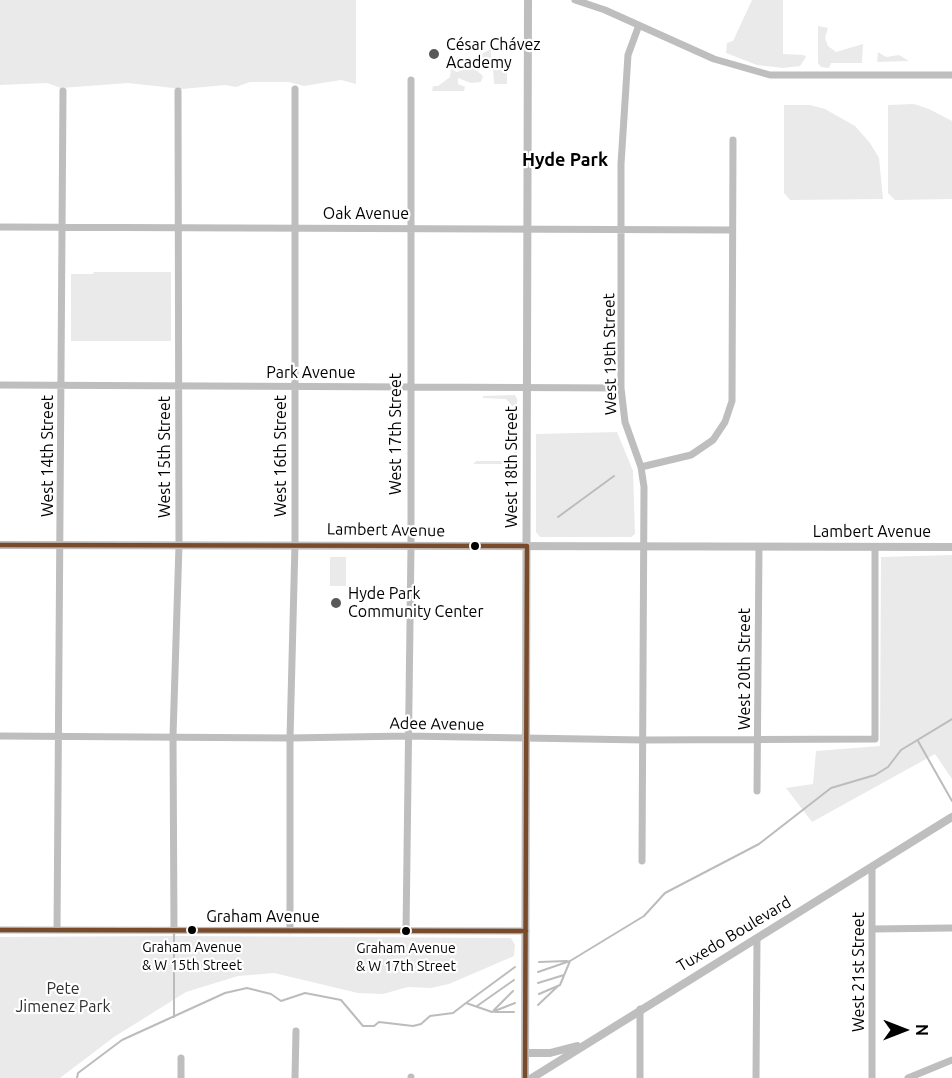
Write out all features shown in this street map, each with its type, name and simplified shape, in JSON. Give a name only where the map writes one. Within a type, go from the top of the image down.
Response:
[{"type":"street","name":"West 18th Street","points":[[525,1078],[528,0]]},
{"type":"street","points":[[575,0],[595,6],[714,59],[770,75],[952,75]]},
{"type":"street","name":"West 19th Street","points":[[639,25],[628,55],[621,164],[621,387],[625,422],[641,467],[644,547],[642,861]]},
{"type":"street","name":"West 17th Street","points":[[406,931],[406,736],[411,546],[409,386],[411,80]]},
{"type":"street","name":"West 16th Street","points":[[290,931],[290,738],[295,544],[295,89]]},
{"type":"street","name":"West 14th Street","points":[[57,930],[57,736],[62,545],[63,91]]},
{"type":"street","name":"West 15th Street","points":[[174,931],[173,736],[178,545],[178,91]]},
{"type":"street","points":[[641,467],[691,455],[712,440],[725,422],[732,401],[733,140]]},
{"type":"street","name":"Oak Avenue","points":[[0,227],[732,230]]},
{"type":"street","name":"Park Avenue","points":[[0,385],[621,387]]},
{"type":"street","name":"Lambert Avenue","points":[[0,545],[952,547]]},
{"type":"street","name":"West 20th Street","points":[[758,791],[759,547]]},
{"type":"street","name":"Adee Avenue","points":[[0,736],[290,738],[406,736],[758,741],[874,739],[875,547]]},
{"type":"street","name":"Tuxedo Boulevard","points":[[532,1078],[583,1044],[952,817]]},
{"type":"street","name":"West 21st Street","points":[[872,867],[872,1078]]},
{"type":"street","points":[[873,929],[952,928]]},
{"type":"street","name":"Graham Avenue","points":[[0,930],[525,931]]},
{"type":"street","points":[[756,1078],[757,938]]},
{"type":"street","points":[[640,1009],[640,1078]]},
{"type":"street","points":[[295,1078],[296,1031]]},
{"type":"street","points":[[525,1053],[556,1052],[583,1044]]},
{"type":"street","points":[[181,1058],[181,1078]]},
{"type":"street","points":[[908,1078],[952,1060]]},
{"type":"green space","points":[[0,0],[356,0],[356,84],[341,80],[304,86],[289,82],[250,82],[236,87],[225,85],[182,89],[128,83],[61,88],[47,83],[0,85]]},
{"type":"green space","points":[[752,0],[783,0],[783,54],[804,55],[806,57],[800,66],[783,68],[757,65],[726,53],[727,43],[733,41]]},
{"type":"green space","points":[[818,26],[828,28],[825,38],[828,46],[836,52],[863,44],[862,63],[831,63],[829,68],[821,67],[818,63]]},
{"type":"green space","points":[[491,49],[491,69],[487,69],[487,63],[471,63],[470,60]]},
{"type":"green space","points":[[878,52],[886,57],[899,55],[909,61],[877,62]]},
{"type":"green space","points":[[471,66],[483,76],[481,82],[471,83],[458,78],[458,84],[465,87],[464,91],[432,91],[433,86],[438,86],[450,77],[451,69],[457,72]]},
{"type":"green space","points":[[493,69],[507,69],[507,84],[494,84]]},
{"type":"green space","points":[[914,104],[952,121],[952,199],[895,200],[888,193],[888,105]]},
{"type":"green space","points":[[784,105],[810,105],[825,109],[855,126],[879,158],[883,199],[790,200],[784,193]]},
{"type":"green space","points":[[94,272],[171,272],[171,341],[71,341],[71,274],[93,274]]},
{"type":"green space","points":[[515,395],[517,424],[515,425],[514,408],[506,399],[483,398],[483,396]]},
{"type":"green space","points":[[617,432],[633,471],[635,534],[631,537],[540,537],[536,532],[536,434]]},
{"type":"green space","points":[[517,436],[517,464],[473,464],[476,461],[506,461],[514,454],[514,437]]},
{"type":"green space","points":[[952,555],[952,779],[935,754],[812,822],[786,788],[813,784],[816,751],[880,746],[881,557]]},
{"type":"green space","points":[[330,557],[346,557],[346,586],[330,586]]},
{"type":"green space","name":"Pete Jimenez Park","points":[[0,937],[511,938],[515,945],[514,956],[449,984],[431,988],[408,987],[383,994],[358,993],[274,973],[238,976],[186,992],[114,1037],[60,1078],[0,1078]]},
{"type":"waterway","points":[[558,517],[614,476]]},
{"type":"waterway","points":[[539,994],[560,985],[570,961],[644,916],[665,893],[759,844],[831,788],[875,775],[888,767],[901,750],[952,719]]},
{"type":"waterway","points":[[918,741],[952,801]]},
{"type":"waterway","points":[[174,934],[174,1017]]},
{"type":"waterway","points":[[539,962],[567,961]]},
{"type":"waterway","points":[[538,972],[570,961]]},
{"type":"waterway","points":[[466,1003],[515,967]]},
{"type":"waterway","points":[[538,983],[564,975]]},
{"type":"waterway","points":[[477,1006],[514,980]]},
{"type":"waterway","points":[[538,1005],[558,986]]},
{"type":"waterway","points":[[77,1078],[78,1073],[122,1040],[225,993],[247,988],[271,994],[281,1001],[305,993],[341,1000],[363,1026],[374,1026],[379,1022],[413,1026],[421,1024],[430,1016],[453,1013],[466,1003],[492,1012],[515,1003]]},
{"type":"waterway","points":[[494,1010],[513,991]]},
{"type":"waterway","points":[[495,1012],[514,1012]]},
{"type":"transit line","points":[[0,545],[527,546]]},
{"type":"transit line","points":[[525,1078],[527,546]]},
{"type":"transit line","points":[[0,930],[526,931]]},
{"type":"place","name":"César Chávez Academy","points":[[434,54]]},
{"type":"place","name":"Hyde Park Community Center","points":[[336,603]]},
{"type":"place","name":"Graham Avenue & W 15th Street","points":[[192,930]]},
{"type":"place","name":"Graham Avenue & W 17th Street","points":[[406,931]]},
{"type":"district","name":"Hyde Park","points":[[565,160]]}]
